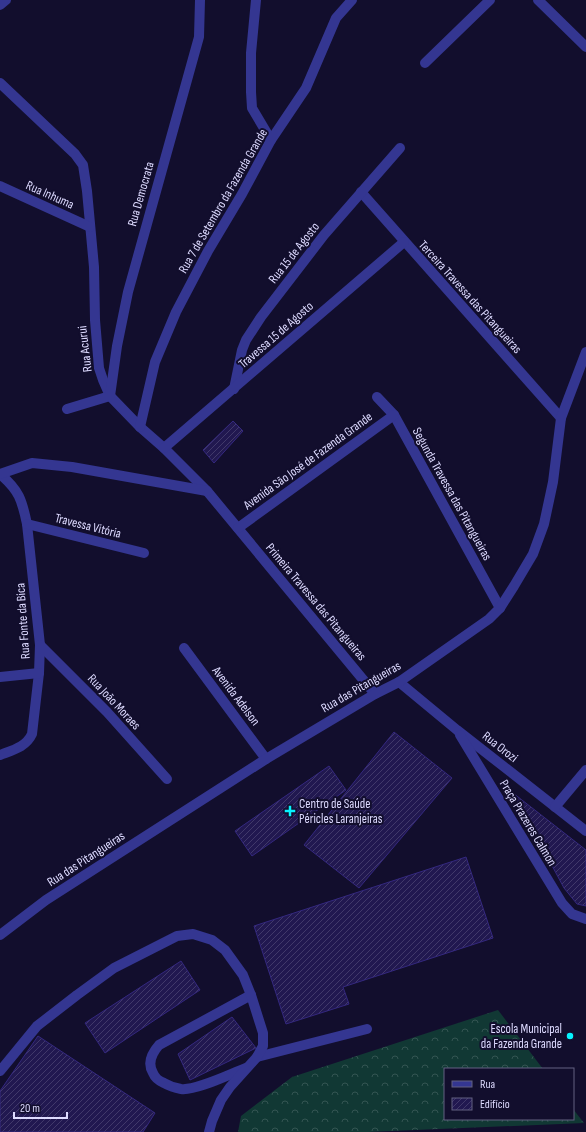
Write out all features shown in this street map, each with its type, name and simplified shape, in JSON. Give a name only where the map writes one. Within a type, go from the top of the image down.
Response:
[{"type":"street","points":[[0,5],[6,0]]},
{"type":"street","name":"Rua Democrata","points":[[110,396],[117,346],[128,292],[199,37],[200,0]]},
{"type":"street","points":[[256,0],[251,53],[252,108],[272,140]]},
{"type":"street","name":"Rua 7 de Setembro da Fazenda Grande","points":[[140,426],[155,362],[176,312],[208,251],[272,140],[306,88],[336,18],[352,0]]},
{"type":"street","points":[[424,63],[490,0]]},
{"type":"street","points":[[538,0],[586,47]]},
{"type":"street","name":"Rua Acurui","points":[[0,83],[76,154],[81,162],[87,191],[94,267],[96,348],[99,368],[110,396],[207,491],[238,528]]},
{"type":"street","name":"Rua 15 de Agosto","points":[[234,389],[242,350],[246,340],[261,316],[324,235],[400,148]]},
{"type":"street","name":"Rua Inhuma","points":[[0,186],[90,227]]},
{"type":"street","name":"Terceira Travessa das Pitangueiras","points":[[361,192],[561,418]]},
{"type":"street","name":"Travessa 15 de Agosto","points":[[164,448],[404,242]]},
{"type":"street","name":"Rua das Pitangueiras","points":[[1,936],[46,900],[266,759],[375,694],[399,682],[489,619],[500,608],[533,554],[544,524],[553,482],[561,418],[586,352]]},
{"type":"street","points":[[67,409],[110,396]]},
{"type":"street","name":"Segunda Travessa das Pitangueiras","points":[[377,397],[394,415],[500,608]]},
{"type":"street","name":"Avenida São José de Fazenda Grande","points":[[238,528],[394,415]]},
{"type":"street","points":[[0,474],[32,463],[72,467],[207,491]]},
{"type":"street","name":"Rua Fonte da Bica","points":[[0,474],[10,482],[18,494],[23,506],[27,524],[40,645],[39,673],[32,734],[29,740],[22,746],[0,755]]},
{"type":"street","points":[[0,487],[10,482]]},
{"type":"street","name":"Travessa Vitória","points":[[27,524],[144,553]]},
{"type":"street","name":"Primeira Travessa das Pitangueiras","points":[[238,528],[375,694]]},
{"type":"street","name":"Rua João Moraes","points":[[40,645],[107,712],[167,779]]},
{"type":"street","name":"Avenida Adelson","points":[[184,648],[266,759]]},
{"type":"street","points":[[0,677],[39,673]]},
{"type":"street","name":"Rua Orozi","points":[[399,682],[457,730],[586,831]]},
{"type":"street","name":"Praça Prazeres Calmon","points":[[457,730],[562,902],[572,914],[586,919]]},
{"type":"street","points":[[555,807],[586,770]]},
{"type":"street","points":[[0,1071],[37,1026],[114,968],[178,936],[193,934],[212,940],[225,950],[243,975],[263,1033],[263,1046],[257,1057],[230,1087],[221,1100],[209,1132]]},
{"type":"street","points":[[249,1067],[195,1088],[182,1089],[169,1086],[158,1080],[152,1072],[150,1062],[153,1052],[159,1045],[251,995]]},
{"type":"street","points":[[257,1057],[367,1029]]},
{"type":"green space","points":[[498,1010],[542,1068],[444,1068],[444,1120],[574,1120],[574,1110],[584,1123],[368,1132],[238,1132],[241,1116],[292,1077]]},
{"type":"building","points":[[233,421],[243,431],[214,463],[203,450]]},
{"type":"building","points":[[394,732],[452,778],[359,888],[304,845]]},
{"type":"building","name":"Centro de Saúde Péricles Laranjeiras","points":[[329,766],[346,790],[252,856],[235,831]]},
{"type":"building","points":[[513,793],[586,850],[586,906],[577,904],[564,888]]},
{"type":"building","points":[[466,857],[493,938],[343,987],[349,1004],[286,1024],[254,926]]},
{"type":"building","points":[[181,961],[200,990],[105,1053],[85,1023]]},
{"type":"building","points":[[232,1017],[256,1048],[190,1080],[178,1054]]},
{"type":"building","points":[[38,1036],[155,1113],[143,1132],[0,1132],[0,1091]]},
{"type":"place","name":"Centro de Saúde Péricles Laranjeiras","points":[[290,811]]},
{"type":"place","name":"Escola Municipal da Fazenda Grande","points":[[570,1036]]}]
